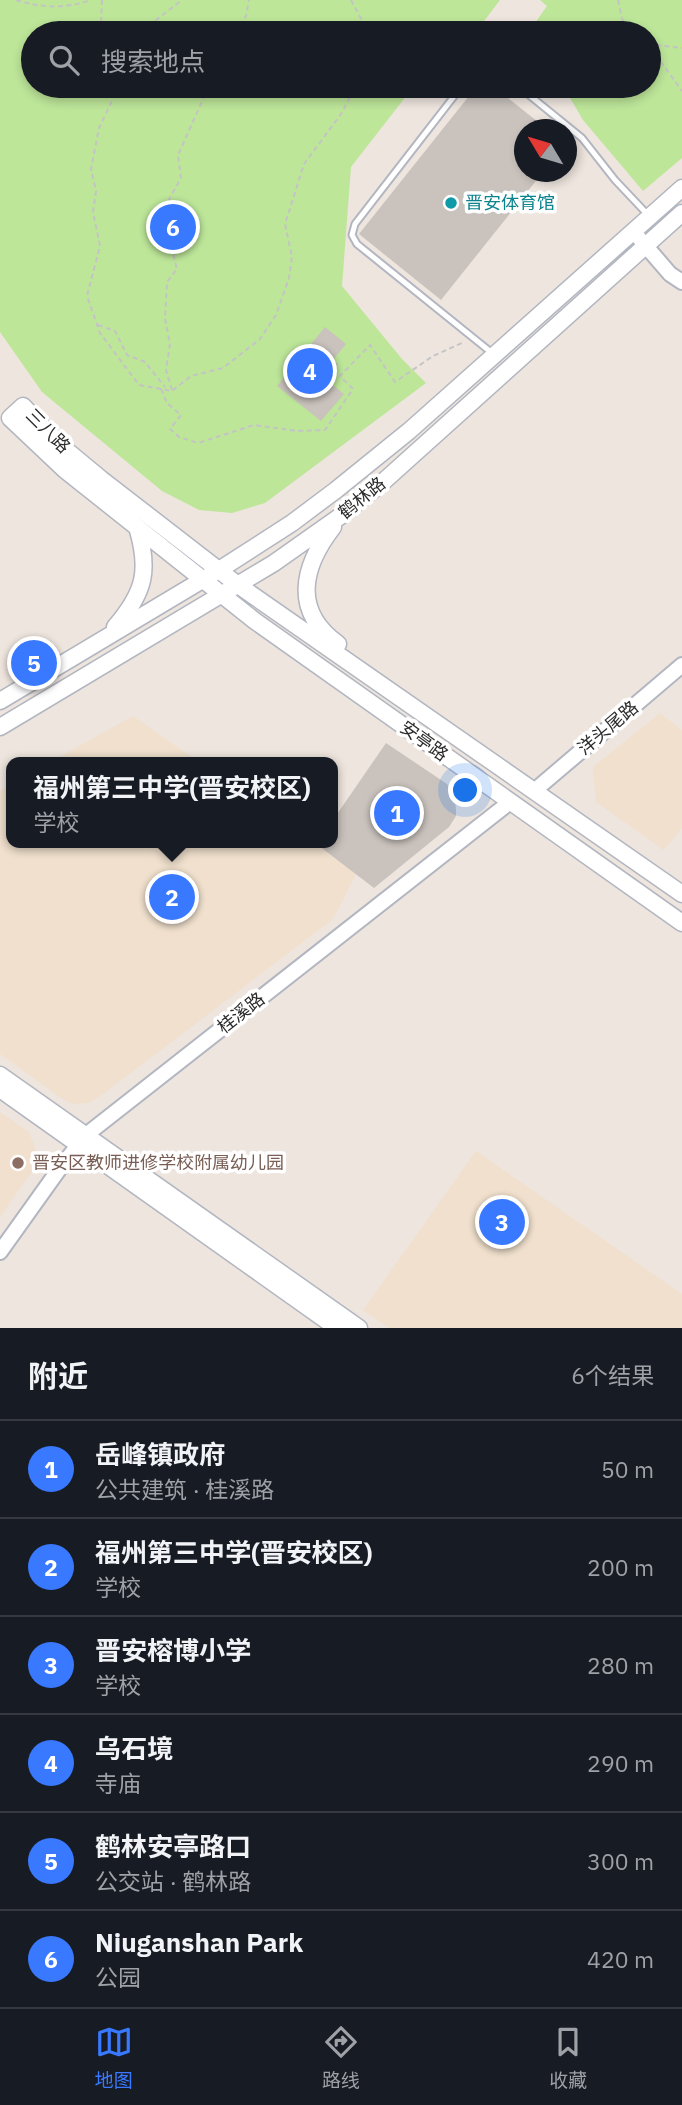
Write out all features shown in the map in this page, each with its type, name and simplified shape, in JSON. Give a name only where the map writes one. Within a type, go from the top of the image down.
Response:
[{"type":"main road","name":"鹤林路","points":[[0,701],[219,569],[292,523],[336,490],[409,431],[682,188]]},
{"type":"main road","name":"鹤林路","points":[[0,727],[274,563],[342,515],[384,481],[682,213]]},
{"type":"main road","name":"三八路","points":[[203,579],[65,470],[10,418],[23,406],[60,445],[219,569]]},
{"type":"main road","points":[[342,515],[322,541],[308,568],[307,593],[310,607],[325,635],[400,689],[412,706]]},
{"type":"main road","points":[[104,638],[127,611],[141,587],[145,559],[137,527]]},
{"type":"main road","name":"安亭路","points":[[219,569],[682,894]]},
{"type":"main road","name":"安亭路","points":[[203,579],[255,621],[682,923]]},
{"type":"main road","points":[[0,1075],[82,1140],[337,1328]]},
{"type":"main road","points":[[0,1089],[82,1140],[359,1328]]},
{"type":"street","points":[[633,231],[670,274],[682,282]]},
{"type":"street","name":"洋头尾路","points":[[534,791],[682,665]]},
{"type":"street","name":"桂溪路","points":[[0,1252],[82,1140],[510,802]]},
{"type":"lane","points":[[453,98],[355,224],[352,235],[357,244],[495,355]]},
{"type":"lane","points":[[533,98],[582,138],[649,217]]},
{"type":"path","points":[[16,0],[41,7],[59,8],[91,0]]},
{"type":"path","points":[[80,0],[84,3]]},
{"type":"path","points":[[101,21],[102,0]]},
{"type":"path","points":[[155,21],[182,0]]},
{"type":"path","points":[[243,21],[249,0]]},
{"type":"path","points":[[351,0],[362,21]]},
{"type":"path","points":[[618,0],[625,21]]},
{"type":"path","points":[[661,46],[682,48]]},
{"type":"path","points":[[661,62],[682,90]]},
{"type":"path","points":[[113,98],[99,128],[91,169],[96,191],[93,212],[100,246],[87,296],[100,333],[139,385],[172,391]]},
{"type":"path","points":[[172,391],[166,370],[170,344],[165,319],[167,282],[177,269],[171,250],[171,220],[167,203],[181,178],[178,155],[204,98]]},
{"type":"path","points":[[172,391],[191,376],[223,368],[260,339],[276,315],[289,278],[292,257],[285,224],[304,164],[350,98]]},
{"type":"path","points":[[97,324],[115,331],[127,355],[145,362],[166,389]]},
{"type":"path","points":[[160,388],[167,403],[181,415],[170,429],[180,437],[198,443],[254,425],[297,431],[325,430],[353,389],[340,376],[370,345],[395,382],[449,347],[474,339]]},
{"type":"shaded area","points":[[660,713],[682,730],[682,828],[664,850],[596,802],[593,767]]},
{"type":"shaded area","points":[[133,716],[192,757],[60,757]]},
{"type":"shaded area","points":[[6,787],[6,848],[321,848],[356,874],[333,919],[102,1095],[89,1103],[73,1104],[0,1054],[0,791]]},
{"type":"shaded area","name":"晋安区教师进修学校附属幼儿园","points":[[0,1112],[29,1132],[37,1153],[35,1167],[0,1217]]},
{"type":"shaded area","points":[[476,1151],[682,1294],[682,1328],[389,1328],[363,1310]]},
{"type":"green space","points":[[0,0],[500,0],[484,21],[21,21],[21,98],[405,98],[351,167],[342,286],[402,359],[426,383],[265,503],[232,513],[199,510],[162,491],[42,392],[0,332]]},
{"type":"green space","points":[[540,0],[682,0],[682,158],[643,191],[583,120],[570,98],[661,98],[661,21],[536,21],[547,6]]},
{"type":"building","name":"晋安体育馆","points":[[467,98],[508,98],[534,119],[514,119],[514,182],[535,182],[441,300],[359,234]]},
{"type":"building","points":[[325,327],[346,344],[333,360],[338,364],[325,379],[344,394],[321,421],[277,386]]},
{"type":"building","points":[[386,743],[447,784],[455,798],[456,816],[449,827],[374,888],[322,848],[338,848],[338,813]]},
{"type":"place","name":"晋安体育馆","points":[[451,203]]},
{"type":"place","name":"Niuganshan Park","points":[[173,227]]},
{"type":"place","name":"乌石境","points":[[310,371]]},
{"type":"place","name":"鹤林安亭路口","points":[[34,663]]},
{"type":"place","name":"岳峰镇政府","points":[[397,813]]},
{"type":"place","name":"福州第三中学(晋安校区)","points":[[172,897]]},
{"type":"place","name":"晋安区教师进修学校附属幼儿园","points":[[18,1163]]},
{"type":"place","name":"晋安榕博小学","points":[[502,1222]]}]
